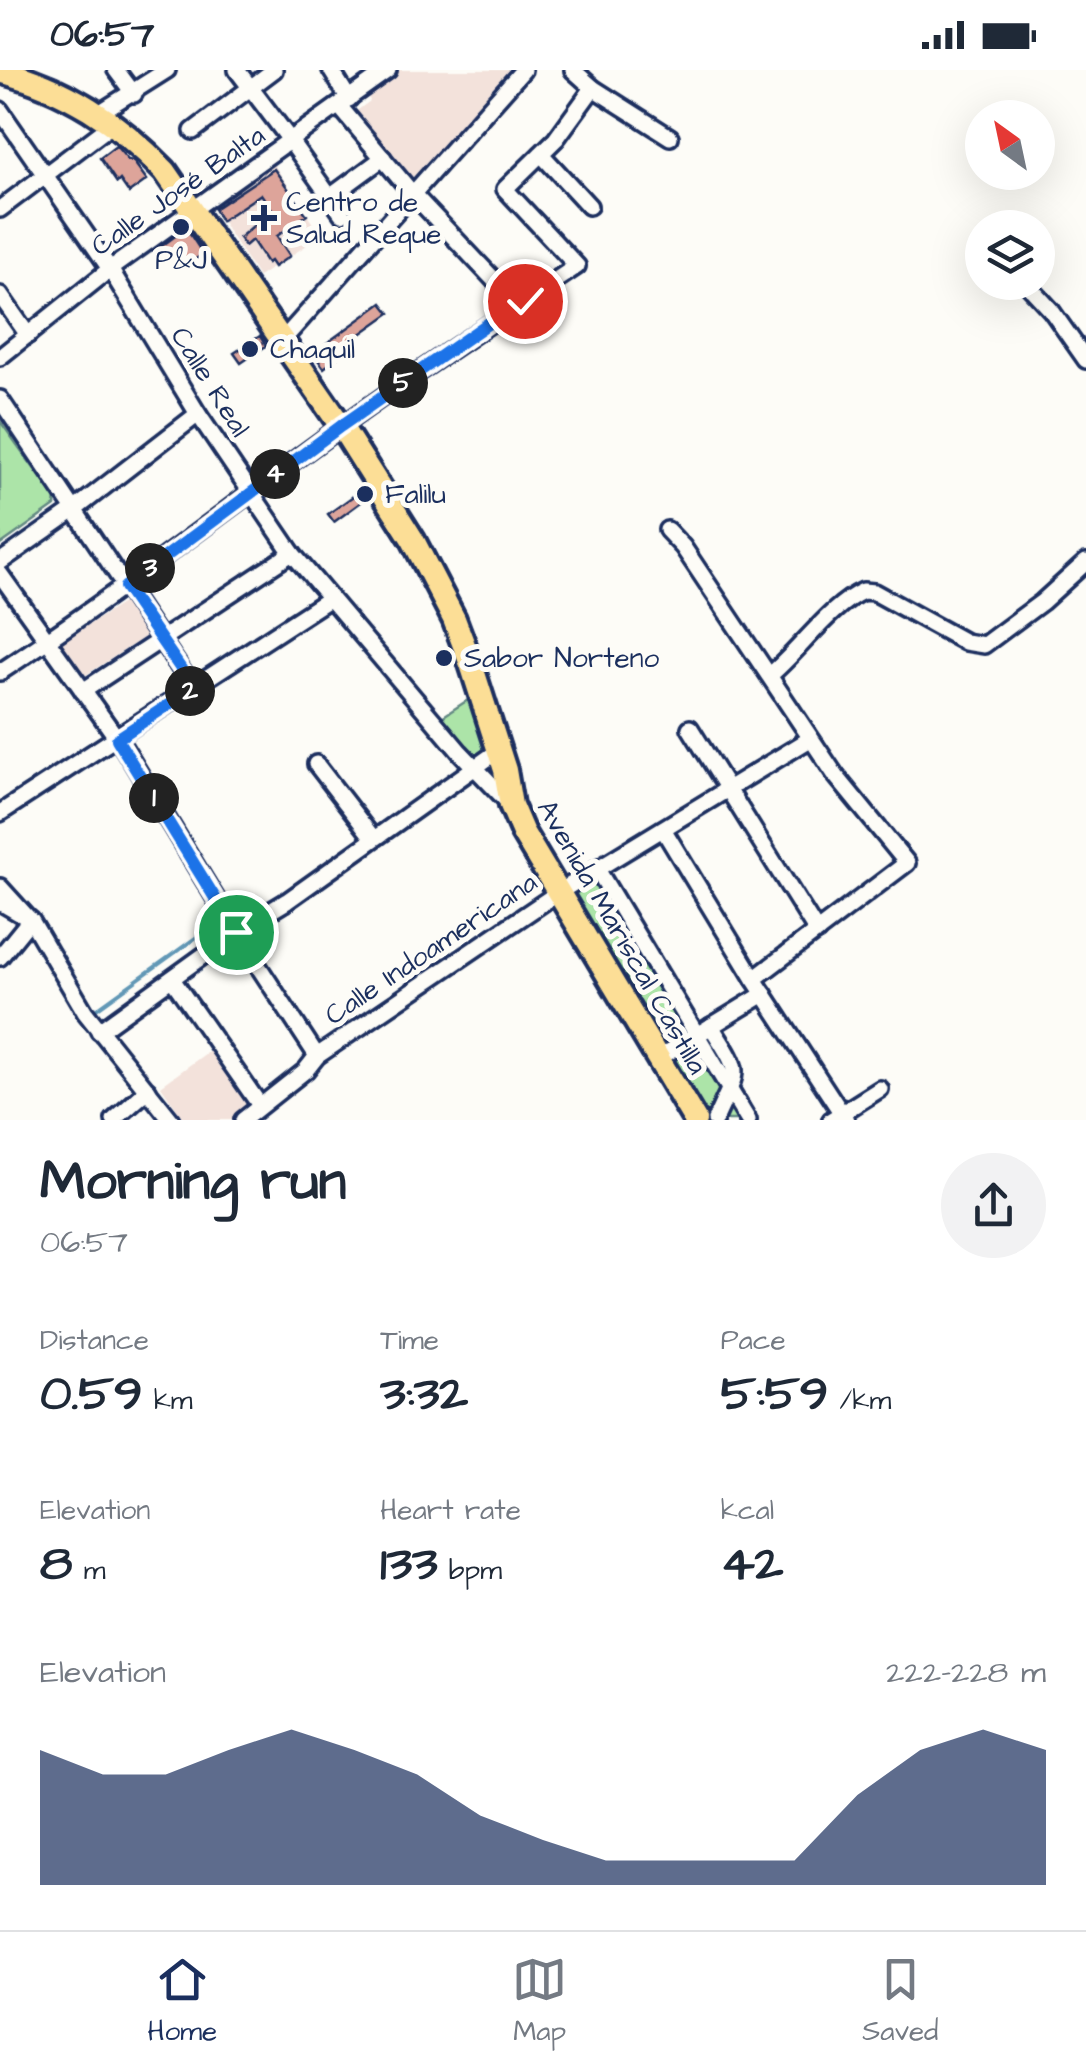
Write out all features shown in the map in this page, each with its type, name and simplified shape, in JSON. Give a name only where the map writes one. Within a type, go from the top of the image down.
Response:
[{"type":"highway","name":"Avenida Mariscal Castilla","points":[[0,71],[57,89],[106,118],[165,171],[341,426],[413,540],[454,618],[522,833],[659,1058],[687,1115]]},
{"type":"street","points":[[116,70],[134,94]]},
{"type":"street","points":[[0,208],[167,70]]},
{"type":"street","points":[[236,70],[342,214]]},
{"type":"street","points":[[194,131],[274,70]]},
{"type":"street","points":[[331,70],[345,103],[382,158],[516,304]]},
{"type":"street","name":"Calle José Balta","points":[[0,357],[110,269],[388,70]]},
{"type":"street","points":[[282,341],[522,70]]},
{"type":"street","points":[[573,70],[593,88],[670,138]]},
{"type":"street","points":[[0,672],[125,587],[341,426],[577,266],[505,189],[556,140],[593,88]]},
{"type":"street","name":"Calle Real","points":[[0,110],[110,269],[198,414],[292,552],[511,805]]},
{"type":"street","points":[[541,154],[589,206]]},
{"type":"street","points":[[330,197],[382,158]]},
{"type":"street","points":[[0,296],[28,335]]},
{"type":"street","points":[[1041,300],[1086,360]]},
{"type":"street","points":[[0,399],[194,688]]},
{"type":"street","points":[[0,562],[198,414]]},
{"type":"street","points":[[667,530],[683,547],[810,739],[907,863],[754,979]]},
{"type":"street","points":[[84,691],[292,552]]},
{"type":"street","points":[[770,675],[796,654],[837,608],[863,591],[874,592],[965,642],[984,645],[1042,602],[1086,562]]},
{"type":"street","points":[[0,574],[117,739],[317,1056]]},
{"type":"street","points":[[0,813],[329,599]]},
{"type":"street","points":[[690,728],[817,932]]},
{"type":"street","name":"Calle Indoamericana","points":[[243,1120],[306,1070],[317,1056],[560,892],[810,739]]},
{"type":"street","points":[[92,1021],[172,979],[498,751]]},
{"type":"street","points":[[316,764],[372,838]]},
{"type":"street","points":[[663,829],[839,1118],[880,1090]]},
{"type":"street","points":[[597,870],[748,1120]]},
{"type":"street","points":[[0,888],[32,924],[92,1021],[171,1120]]},
{"type":"street","points":[[0,902],[32,924]]},
{"type":"street","points":[[0,957],[32,924]]},
{"type":"street","points":[[172,979],[260,1104]]},
{"type":"street","points":[[659,1058],[764,994]]},
{"type":"street","points":[[711,1026],[736,1068],[715,1120]]},
{"type":"street","points":[[114,1120],[148,1090]]},
{"type":"shaded area","points":[[400,70],[510,70],[412,180],[354,113],[370,101],[367,94]]},
{"type":"shaded area","name":"Centro de Salud Reque","points":[[273,163],[321,236],[258,277],[213,208]]},
{"type":"shaded area","points":[[126,601],[148,635],[81,678],[60,643]]},
{"type":"shaded area","points":[[213,1048],[255,1105],[236,1120],[184,1120],[161,1086]]},
{"type":"green space","points":[[0,421],[56,499],[55,506],[0,545]]},
{"type":"green space","points":[[474,696],[490,753],[476,760],[442,717]]},
{"type":"green space","points":[[595,879],[742,1120],[707,1120],[571,894]]},
{"type":"building","points":[[116,146],[147,180],[129,193],[100,158]]},
{"type":"building","points":[[274,169],[307,215],[277,236],[290,256],[274,267],[252,240],[245,246],[239,238],[272,210],[261,194],[221,221],[214,209]]},
{"type":"building","points":[[186,228],[203,254],[184,267],[176,255],[168,261],[159,248]]},
{"type":"building","points":[[382,303],[390,313],[345,345],[348,349],[324,368],[313,353]]},
{"type":"building","name":"Chaquil","points":[[260,336],[266,346],[241,363],[234,353]]},
{"type":"building","points":[[363,489],[368,497],[334,522],[328,514]]},
{"type":"waterway","points":[[91,1013],[219,921]]},
{"type":"waterway","points":[[94,1036],[137,1089]]},
{"type":"waterway","points":[[147,1102],[157,1114]]},
{"type":"place","name":"Centro de Salud Reque","points":[[264,218]]},
{"type":"place","name":"P&J","points":[[181,227]]},
{"type":"place","name":"Chaquil","points":[[250,349]]},
{"type":"place","name":"Falilu","points":[[365,494]]},
{"type":"place","name":"Sabor Norteno","points":[[444,658]]},
{"type":"route","points":[[236,932],[117,739],[194,688],[125,587],[341,426],[525,301]]}]
